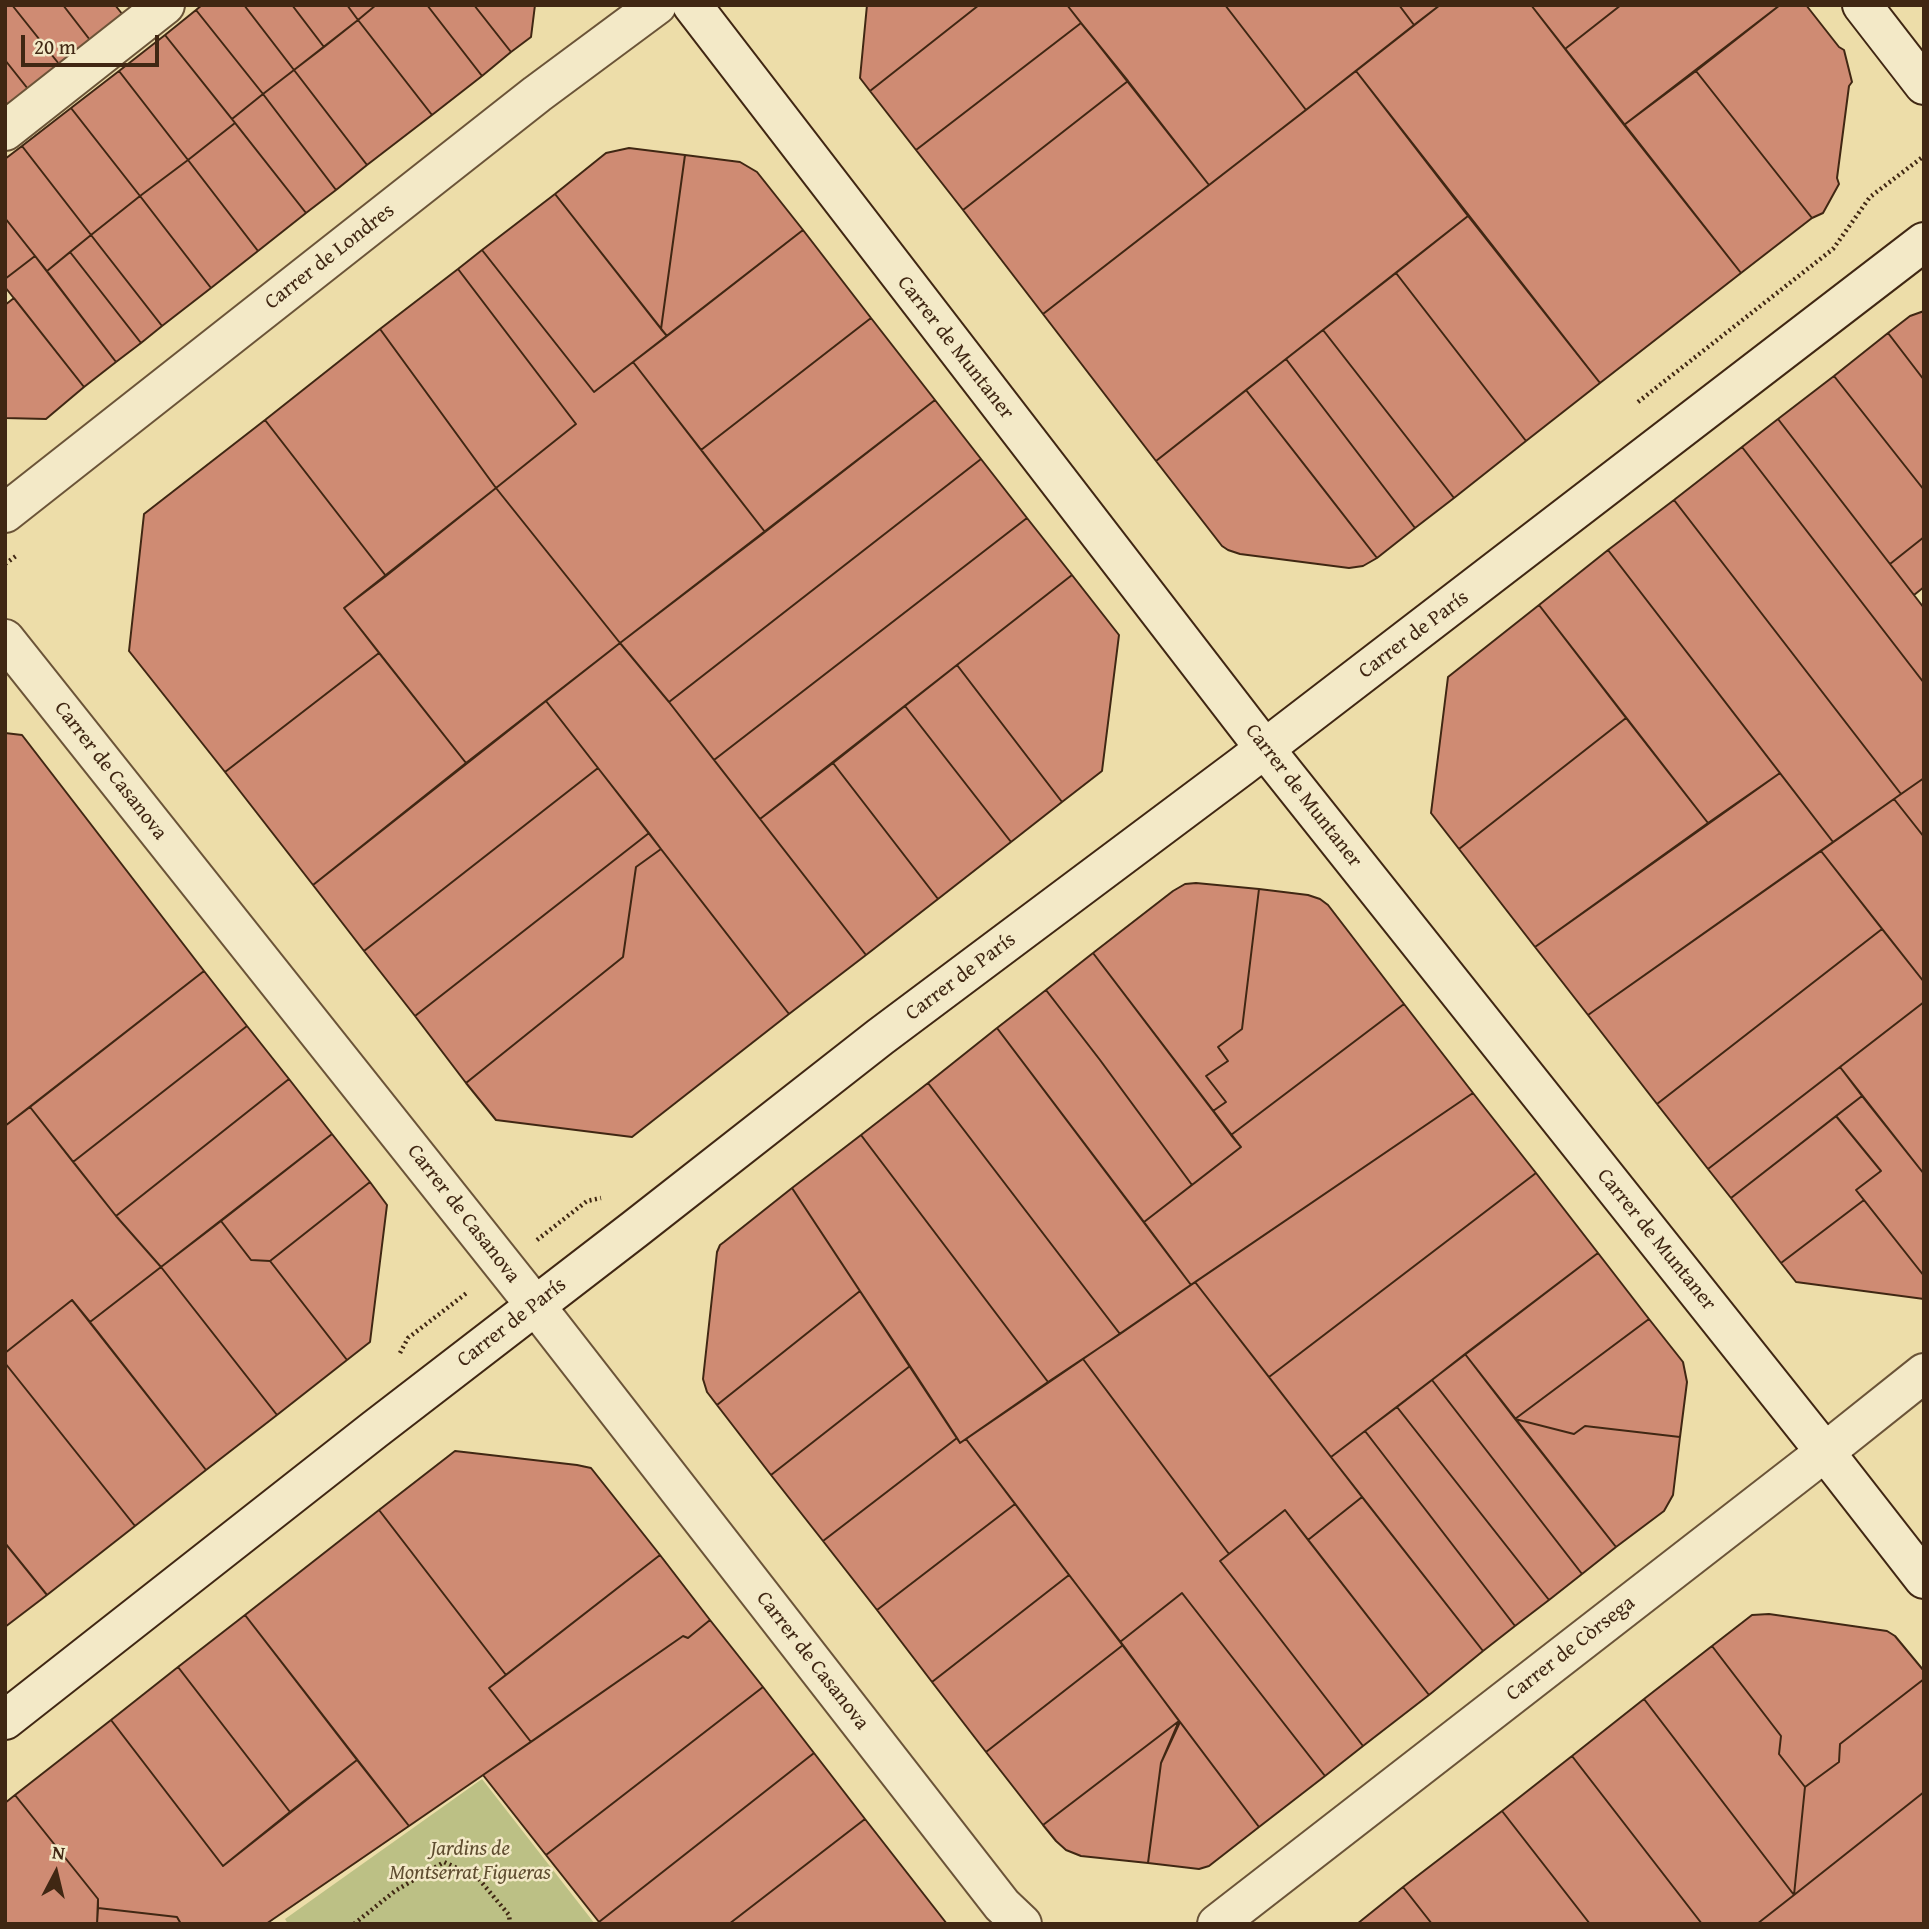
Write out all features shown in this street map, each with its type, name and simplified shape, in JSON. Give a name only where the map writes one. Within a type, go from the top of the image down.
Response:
[{"type":"main road","points":[[5,131],[165,5]]},
{"type":"main road","name":"Carrer de Londres","points":[[5,513],[537,94],[657,5]]},
{"type":"main road","name":"Carrer de Muntaner","points":[[692,5],[1265,749],[1924,1579]]},
{"type":"main road","points":[[1862,5],[1924,85]]},
{"type":"main road","name":"Carrer de París","points":[[5,1720],[880,1037],[1265,749],[1924,242]]},
{"type":"main road","name":"Carrer de Casanova","points":[[5,639],[535,1305],[994,1894],[1022,1924]]},
{"type":"main road","name":"Carrer de Còrsega","points":[[1217,1924],[1924,1373]]},
{"type":"path","points":[[1637,403],[1833,249],[1871,197],[1924,156]]},
{"type":"path","points":[[354,1924],[396,1891],[444,1862],[478,1878],[509,1915],[510,1924]]},
{"type":"green space","name":"Jardins de Montserrat Figueras","points":[[482,1779],[595,1924],[288,1924],[285,1919]]},
{"type":"building","points":[[5,5],[12,5],[59,64],[28,89],[5,60]]},
{"type":"building","points":[[12,5],[63,5],[90,40],[59,64]]},
{"type":"building","points":[[63,5],[115,5],[123,15],[90,40]]},
{"type":"building","points":[[202,5],[244,5],[294,70],[263,94],[196,10]]},
{"type":"building","points":[[244,5],[292,5],[324,47],[294,70]]},
{"type":"building","points":[[292,5],[347,5],[358,20],[324,47]]},
{"type":"building","points":[[347,5],[376,5],[358,20]]},
{"type":"building","points":[[376,5],[427,5],[482,76],[432,115],[358,20]]},
{"type":"building","points":[[427,5],[474,5],[511,52],[482,76]]},
{"type":"building","points":[[474,5],[535,5],[531,37],[511,52]]},
{"type":"building","points":[[867,5],[979,5],[870,91],[860,78]]},
{"type":"building","points":[[979,5],[1067,5],[1081,23],[916,150],[870,91]]},
{"type":"building","points":[[1067,5],[1225,5],[1306,110],[1209,185]]},
{"type":"building","points":[[1225,5],[1399,5],[1414,25],[1306,110]]},
{"type":"building","points":[[1399,5],[1440,5],[1414,25]]},
{"type":"building","points":[[1440,5],[1531,5],[1741,273],[1600,383],[1356,71]]},
{"type":"building","points":[[1531,5],[1621,5],[1565,49]]},
{"type":"building","points":[[1621,5],[1780,5],[1624,125],[1565,49]]},
{"type":"building","points":[[1780,5],[1806,5],[1844,50],[1852,82],[1849,86],[1837,178],[1839,184],[1823,213],[1812,218],[1696,71]]},
{"type":"building","points":[[196,10],[263,94],[232,119],[165,35]]},
{"type":"building","points":[[358,20],[432,115],[367,165],[294,70]]},
{"type":"building","points":[[1081,23],[1128,81],[963,210],[916,150]]},
{"type":"building","points":[[165,35],[235,123],[188,160],[119,71]]},
{"type":"building","points":[[5,60],[28,89],[5,106]]},
{"type":"building","points":[[294,70],[367,165],[336,190],[263,94]]},
{"type":"building","points":[[119,71],[188,160],[140,196],[71,108]]},
{"type":"building","points":[[1356,71],[1468,216],[1156,461],[1043,314]]},
{"type":"building","points":[[1696,71],[1812,218],[1741,273],[1624,125]]},
{"type":"building","points":[[1128,81],[1209,185],[1043,314],[963,210]]},
{"type":"building","points":[[263,94],[336,190],[306,213],[232,119]]},
{"type":"building","points":[[71,108],[140,196],[91,235],[22,146]]},
{"type":"building","points":[[235,123],[306,213],[258,251],[188,160]]},
{"type":"building","points":[[22,146],[91,235],[47,271],[5,218],[5,159]]},
{"type":"building","points":[[629,148],[685,155],[661,329],[555,194],[606,153]]},
{"type":"building","points":[[685,155],[740,162],[757,172],[803,230],[667,336],[661,329]]},
{"type":"building","points":[[188,160],[258,251],[211,288],[140,196]]},
{"type":"building","points":[[555,194],[667,336],[594,392],[482,250]]},
{"type":"building","points":[[140,196],[211,288],[162,326],[91,235]]},
{"type":"building","points":[[1468,216],[1600,383],[1526,441],[1396,273]]},
{"type":"building","points":[[5,218],[35,256],[5,279]]},
{"type":"building","points":[[803,230],[871,318],[701,450],[633,362]]},
{"type":"building","points":[[91,235],[162,326],[141,343],[70,252]]},
{"type":"building","points":[[482,250],[594,392],[633,362],[765,532],[620,643],[496,488],[576,424],[458,269]]},
{"type":"building","points":[[70,252],[141,343],[116,362],[47,271]]},
{"type":"building","points":[[35,256],[116,362],[84,387],[5,287],[5,279]]},
{"type":"building","points":[[458,269],[576,424],[496,488],[380,329]]},
{"type":"building","points":[[1396,273],[1526,441],[1454,498],[1323,330]]},
{"type":"building","points":[[14,298],[84,387],[46,419],[5,418],[5,305]]},
{"type":"building","points":[[1924,311],[1924,380],[1888,333],[1910,316]]},
{"type":"building","points":[[871,318],[935,400],[765,532],[701,450]]},
{"type":"building","points":[[380,329],[496,488],[386,576],[265,420]]},
{"type":"building","points":[[1323,330],[1454,498],[1415,528],[1286,359]]},
{"type":"building","points":[[1888,333],[1924,380],[1924,490],[1834,376]]},
{"type":"building","points":[[1286,359],[1415,528],[1377,558],[1246,390]]},
{"type":"building","points":[[1834,376],[1924,490],[1924,537],[1890,564],[1778,419]]},
{"type":"building","points":[[1246,390],[1377,558],[1363,566],[1349,568],[1240,554],[1222,546],[1156,461]]},
{"type":"building","points":[[935,400],[981,459],[669,702],[620,643]]},
{"type":"building","points":[[1778,419],[1924,608],[1924,683],[1742,447]]},
{"type":"building","points":[[265,420],[386,576],[344,608],[379,653],[225,772],[129,651],[144,514]]},
{"type":"building","points":[[1742,447],[1924,683],[1924,778],[1901,794],[1674,500]]},
{"type":"building","points":[[981,459],[1027,518],[714,760],[669,702]]},
{"type":"building","points":[[496,488],[620,643],[466,763],[344,608]]},
{"type":"building","points":[[1674,500],[1901,794],[1833,842],[1608,550]]},
{"type":"building","points":[[1027,518],[1072,575],[760,819],[714,760]]},
{"type":"building","points":[[1924,537],[1924,587],[1914,595],[1890,564]]},
{"type":"building","points":[[1608,550],[1780,773],[1708,823],[1539,605]]},
{"type":"building","points":[[1072,575],[1119,635],[1102,771],[1062,802],[957,665]]},
{"type":"building","points":[[1539,605],[1626,718],[1459,849],[1431,813],[1448,677]]},
{"type":"building","points":[[620,643],[866,955],[789,1014],[546,701]]},
{"type":"building","points":[[379,653],[466,763],[313,885],[225,772]]},
{"type":"building","points":[[957,665],[1062,802],[1011,842],[905,706]]},
{"type":"building","points":[[546,701],[598,768],[364,951],[313,885]]},
{"type":"building","points":[[905,706],[1011,842],[938,899],[833,763]]},
{"type":"building","points":[[1626,718],[1708,823],[1535,947],[1459,849]]},
{"type":"building","points":[[5,733],[22,735],[204,971],[5,1126]]},
{"type":"building","points":[[833,763],[938,899],[866,955],[760,819]]},
{"type":"building","points":[[598,768],[649,833],[415,1016],[364,951]]},
{"type":"building","points":[[1780,773],[1833,842],[1588,1015],[1535,947]]},
{"type":"building","points":[[1924,778],[1924,837],[1894,799]]},
{"type":"building","points":[[1894,799],[1924,837],[1924,982],[1821,851]]},
{"type":"building","points":[[649,833],[661,849],[636,867],[623,957],[466,1083],[415,1016]]},
{"type":"building","points":[[661,849],[789,1014],[632,1137],[496,1120],[466,1083],[623,957],[636,867]]},
{"type":"building","points":[[1821,851],[1882,929],[1657,1104],[1588,1015]]},
{"type":"building","points":[[1185,884],[1259,889],[1242,1029],[1218,1047],[1228,1061],[1206,1076],[1226,1102],[1213,1111],[1093,953],[1173,891]]},
{"type":"building","points":[[1259,889],[1308,895],[1328,905],[1404,1004],[1231,1135],[1213,1111],[1226,1102],[1206,1076],[1228,1061],[1218,1047],[1242,1029]]},
{"type":"building","points":[[1882,929],[1924,982],[1924,1002],[1708,1169],[1657,1104]]},
{"type":"building","points":[[1093,953],[1241,1147],[1192,1185],[1046,990]]},
{"type":"building","points":[[204,971],[247,1026],[73,1162],[30,1107]]},
{"type":"building","points":[[1046,990],[1192,1185],[1144,1222],[997,1028]]},
{"type":"building","points":[[1924,1002],[1924,1174],[1840,1067]]},
{"type":"building","points":[[1404,1004],[1473,1093],[1191,1285],[1144,1222],[1241,1147],[1231,1135]]},
{"type":"building","points":[[247,1026],[289,1079],[116,1216],[73,1162]]},
{"type":"building","points":[[997,1028],[1191,1285],[1120,1334],[928,1083]]},
{"type":"building","points":[[1840,1067],[1862,1096],[1731,1198],[1708,1169]]},
{"type":"building","points":[[289,1079],[332,1134],[161,1267],[116,1216]]},
{"type":"building","points":[[928,1083],[1120,1334],[1048,1382],[861,1135]]},
{"type":"building","points":[[1473,1093],[1536,1173],[1269,1377],[1195,1282]]},
{"type":"building","points":[[1862,1096],[1924,1174],[1924,1276],[1856,1190],[1881,1171],[1836,1116]]},
{"type":"building","points":[[30,1107],[116,1216],[161,1267],[90,1322],[72,1300],[5,1353],[5,1126]]},
{"type":"building","points":[[1836,1116],[1881,1171],[1856,1190],[1864,1200],[1781,1263],[1731,1198]]},
{"type":"building","points":[[332,1134],[370,1182],[270,1261],[251,1260],[221,1221]]},
{"type":"building","points":[[861,1135],[1048,1382],[960,1443],[792,1188]]},
{"type":"building","points":[[1536,1173],[1598,1253],[1331,1457],[1269,1377]]},
{"type":"building","points":[[370,1182],[387,1205],[370,1342],[347,1360],[270,1261]]},
{"type":"building","points":[[792,1188],[860,1291],[717,1405],[707,1392],[703,1379],[717,1252],[720,1245]]},
{"type":"building","points":[[1864,1200],[1924,1276],[1924,1299],[1796,1282],[1781,1263]]},
{"type":"building","points":[[221,1221],[251,1260],[270,1261],[347,1360],[277,1415],[161,1267]]},
{"type":"building","points":[[1598,1253],[1649,1319],[1515,1419],[1465,1354]]},
{"type":"building","points":[[161,1267],[277,1415],[206,1470],[90,1322]]},
{"type":"building","points":[[1195,1282],[1362,1497],[1308,1540],[1285,1510],[1229,1554],[1083,1359]]},
{"type":"building","points":[[860,1291],[910,1366],[771,1475],[717,1405]]},
{"type":"building","points":[[72,1300],[206,1470],[135,1526],[5,1363],[5,1353]]},
{"type":"building","points":[[1649,1319],[1683,1362],[1687,1382],[1680,1437],[1585,1426],[1574,1434],[1515,1419]]},
{"type":"building","points":[[1465,1354],[1616,1547],[1582,1574],[1432,1380]]},
{"type":"building","points":[[1083,1359],[1229,1554],[1220,1561],[1363,1746],[1325,1776],[1182,1593],[1120,1642],[966,1439]]},
{"type":"building","points":[[5,1363],[135,1526],[47,1595],[5,1543]]},
{"type":"building","points":[[910,1366],[957,1438],[823,1541],[771,1475]]},
{"type":"building","points":[[1432,1380],[1582,1574],[1549,1600],[1397,1407]]},
{"type":"building","points":[[1397,1407],[1549,1600],[1515,1626],[1365,1431]]},
{"type":"building","points":[[1515,1419],[1574,1434],[1585,1426],[1680,1437],[1673,1495],[1664,1511],[1616,1547]]},
{"type":"building","points":[[1365,1431],[1515,1626],[1483,1651],[1331,1457]]},
{"type":"building","points":[[957,1438],[960,1443],[966,1439],[1015,1504],[877,1610],[823,1541]]},
{"type":"building","points":[[455,1451],[591,1468],[660,1555],[506,1675],[379,1510]]},
{"type":"building","points":[[1362,1497],[1483,1651],[1429,1695],[1308,1540]]},
{"type":"building","points":[[1015,1504],[1069,1575],[932,1682],[877,1610]]},
{"type":"building","points":[[379,1510],[506,1675],[489,1688],[531,1742],[409,1826],[245,1615]]},
{"type":"building","points":[[1285,1510],[1429,1695],[1363,1746],[1220,1561]]},
{"type":"building","points":[[5,1543],[47,1595],[5,1627]]},
{"type":"building","points":[[660,1555],[710,1620],[688,1638],[683,1636],[531,1742],[489,1688]]},
{"type":"building","points":[[1069,1575],[1123,1645],[986,1752],[932,1682]]},
{"type":"building","points":[[1182,1593],[1325,1776],[1259,1827],[1120,1642]]},
{"type":"building","points":[[1769,1614],[1887,1631],[1895,1636],[1924,1671],[1924,1679],[1840,1744],[1839,1762],[1805,1787],[1779,1754],[1781,1736],[1712,1646],[1752,1615]]},
{"type":"building","points":[[245,1615],[357,1760],[290,1812],[178,1667]]},
{"type":"building","points":[[710,1620],[763,1687],[546,1855],[483,1775],[683,1636],[688,1638]]},
{"type":"building","points":[[1123,1645],[1179,1721],[1043,1825],[986,1752]]},
{"type":"building","points":[[1712,1646],[1781,1736],[1779,1754],[1805,1787],[1794,1895],[1644,1699]]},
{"type":"building","points":[[178,1667],[290,1812],[223,1866],[111,1720]]},
{"type":"building","points":[[1924,1679],[1924,1792],[1794,1895],[1805,1787],[1839,1762],[1840,1744]]},
{"type":"building","points":[[763,1687],[814,1753],[599,1922],[546,1855]]},
{"type":"building","points":[[1644,1699],[1794,1895],[1757,1924],[1702,1924],[1572,1756]]},
{"type":"building","points":[[111,1720],[223,1866],[357,1760],[409,1826],[266,1924],[181,1924],[177,1917],[98,1908],[98,1899],[15,1795]]},
{"type":"building","points":[[1179,1721],[1161,1763],[1148,1863],[1081,1856],[1066,1850],[1056,1841],[1043,1825]]},
{"type":"building","points":[[1180,1722],[1259,1827],[1209,1866],[1199,1869],[1148,1863],[1161,1763]]},
{"type":"building","points":[[814,1753],[865,1819],[729,1924],[600,1924],[599,1922]]},
{"type":"building","points":[[1572,1756],[1702,1924],[1590,1924],[1502,1811]]},
{"type":"building","points":[[1924,1792],[1924,1924],[1757,1924],[1794,1895]]},
{"type":"building","points":[[15,1795],[98,1899],[97,1924],[5,1924],[5,1803]]},
{"type":"building","points":[[1502,1811],[1590,1924],[1432,1924],[1403,1887]]},
{"type":"building","points":[[865,1819],[947,1924],[729,1924]]},
{"type":"building","points":[[1403,1887],[1432,1924],[1357,1924]]},
{"type":"building","points":[[98,1908],[177,1917],[181,1924],[97,1924]]}]
